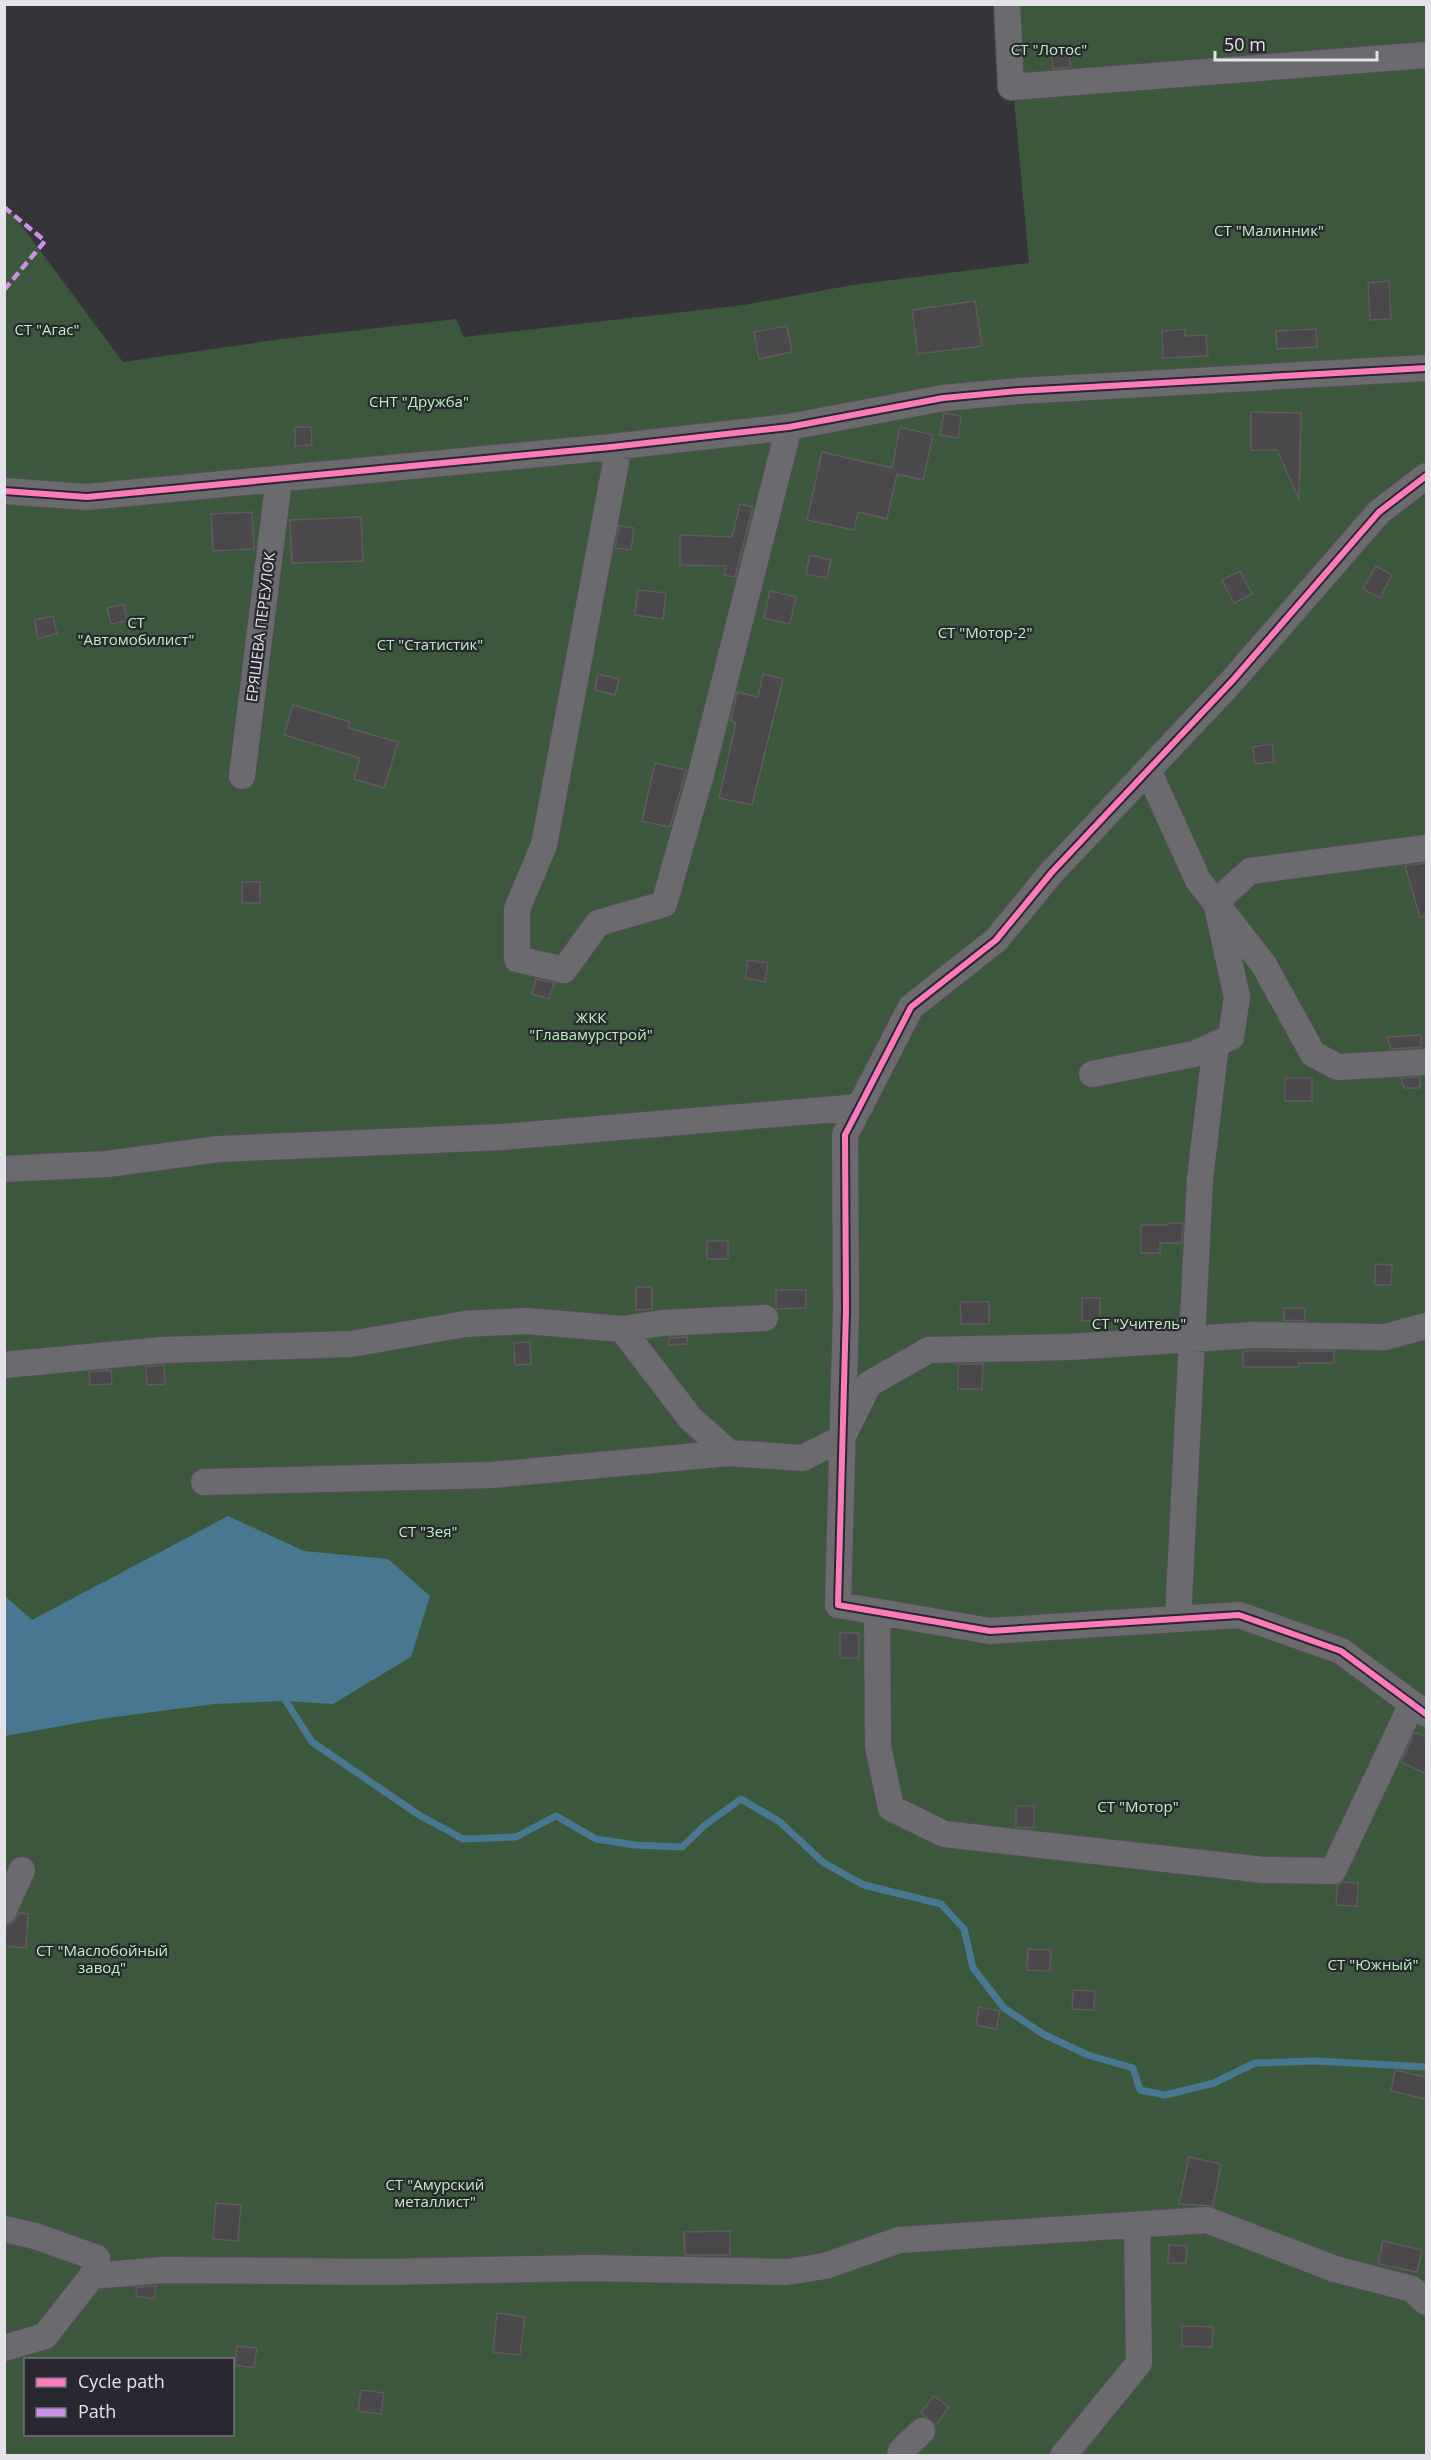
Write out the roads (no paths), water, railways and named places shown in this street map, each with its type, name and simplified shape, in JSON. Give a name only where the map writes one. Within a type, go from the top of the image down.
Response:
[{"type":"street","points":[[1007,4],[1011,87],[1426,55]]},
{"type":"street","points":[[4,490],[87,497],[619,446],[789,427],[943,398],[1019,391],[1426,368]]},
{"type":"street","points":[[619,446],[544,845],[517,909],[517,959],[564,970],[598,923],[664,904],[701,774],[789,427]]},
{"type":"street","points":[[877,1612],[878,1746],[891,1808],[944,1834],[1264,1870],[1333,1871],[1419,1709],[1341,1651],[1239,1615],[990,1631],[837,1605],[846,1310],[845,1135],[911,1007],[996,940],[1052,872],[1233,680],[1379,512],[1426,476]]},
{"type":"street","name":"ЕРЯШЕВА ПЕРЕУЛОК","points":[[243,776],[279,478]]},
{"type":"street","points":[[1148,770],[1198,880],[1264,965],[1313,1054],[1338,1067],[1426,1062]]},
{"type":"street","points":[[1216,902],[1250,871],[1426,848]]},
{"type":"street","points":[[1092,1074],[1194,1054],[1231,1037],[1237,997],[1216,902]]},
{"type":"street","points":[[1178,1619],[1200,1179],[1216,1044]]},
{"type":"street","points":[[4,1169],[107,1164],[219,1149],[502,1137],[860,1107]]},
{"type":"street","points":[[4,1365],[163,1350],[351,1344],[465,1324],[495,1322],[526,1321],[622,1329],[662,1323],[765,1318]]},
{"type":"street","points":[[204,1482],[492,1475],[729,1453],[803,1458],[842,1438],[869,1384],[929,1350],[1070,1347],[1252,1335],[1385,1337],[1426,1326]]},
{"type":"street","points":[[622,1329],[690,1418],[729,1453]]},
{"type":"street","points":[[4,1910],[22,1870]]},
{"type":"street","points":[[92,2276],[164,2270],[381,2272],[590,2268],[787,2272],[825,2266],[899,2240],[1207,2220],[1335,2269],[1412,2289],[1426,2302]]},
{"type":"street","points":[[1063,2456],[1139,2362],[1137,2225]]},
{"type":"street","points":[[4,2229],[35,2236],[97,2258],[92,2276],[45,2336],[4,2348]]},
{"type":"street","points":[[900,2456],[901,2451],[922,2431]]},
{"type":"water","points":[[228,1516],[304,1551],[388,1559],[430,1596],[411,1657],[333,1704],[286,1701],[214,1704],[100,1719],[5,1736],[5,1596],[32,1620]]},
{"type":"waterway","points":[[286,1701],[312,1742],[419,1815],[463,1839],[516,1837],[556,1816],[596,1839],[635,1845],[682,1847],[705,1825],[741,1799],[780,1822],[824,1863],[864,1885],[941,1904],[964,1929],[973,1968],[1004,2008],[1043,2034],[1088,2055],[1133,2068],[1140,2090],[1165,2095],[1214,2083],[1255,2063],[1317,2061],[1426,2067]]},
{"type":"park label","name":"СТ \"Лотос\"","points":[[1049,50]]},
{"type":"park label","name":"СТ \"Малинник\"","points":[[1269,231]]},
{"type":"park label","name":"СТ \"Агас\"","points":[[47,330]]},
{"type":"park label","name":"СНТ \"Дружба\"","points":[[419,402]]},
{"type":"park label","name":"СТ \"Автомобилист\"","points":[[136,632]]},
{"type":"park label","name":"СТ \"Мотор-2\"","points":[[985,633]]},
{"type":"park label","name":"СТ \"Статистик\"","points":[[430,645]]},
{"type":"park label","name":"ЖКК \"Главамурстрой\"","points":[[591,1026]]},
{"type":"park label","name":"СТ \"Учитель\"","points":[[1139,1324]]},
{"type":"park label","name":"СТ \"Зея\"","points":[[428,1532]]},
{"type":"park label","name":"СТ \"Мотор\"","points":[[1138,1807]]},
{"type":"park label","name":"СТ \"Маслобойный завод\"","points":[[102,1960]]},
{"type":"park label","name":"СТ \"Южный\"","points":[[1373,1965]]},
{"type":"park label","name":"СТ \"Амурский металлист\"","points":[[435,2194]]}]
